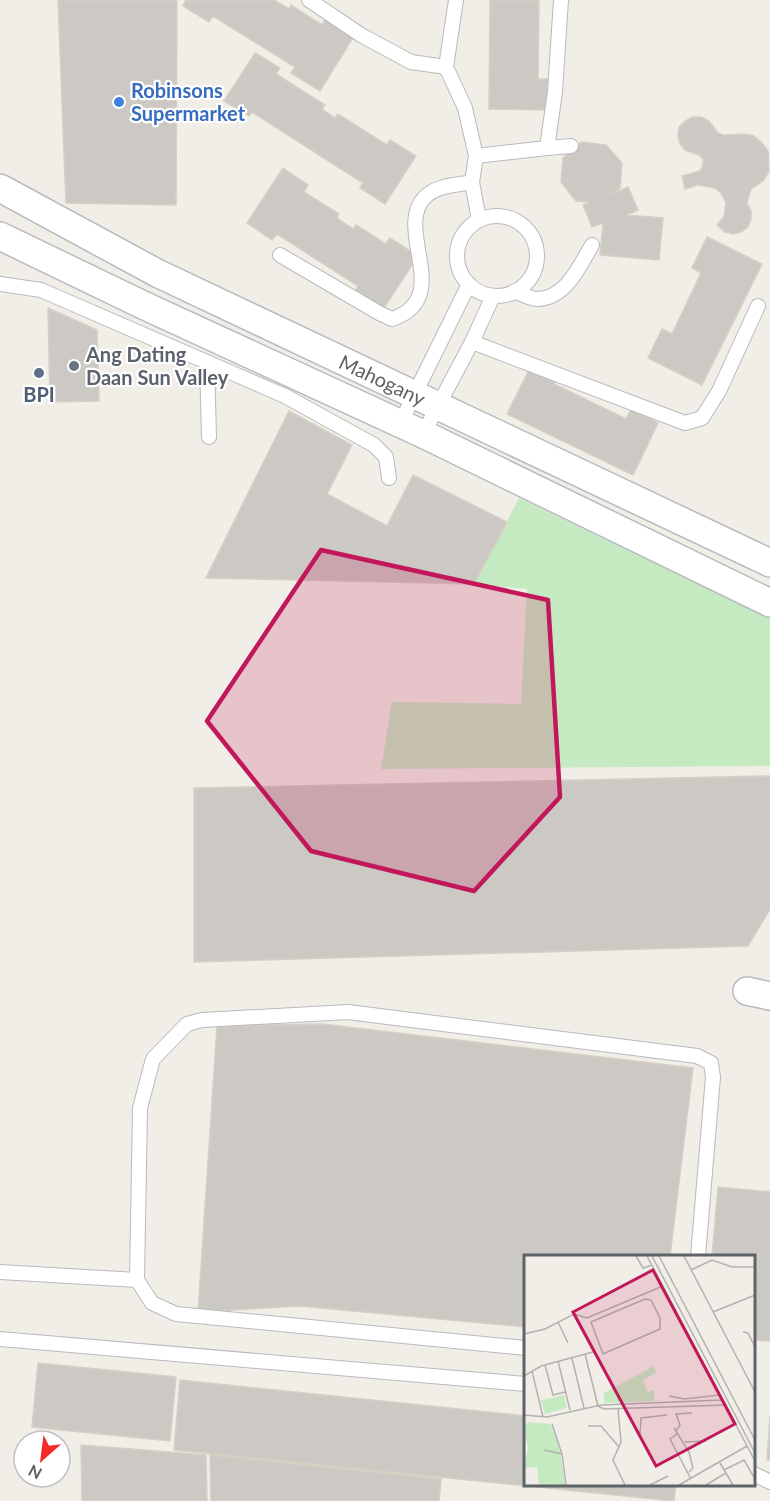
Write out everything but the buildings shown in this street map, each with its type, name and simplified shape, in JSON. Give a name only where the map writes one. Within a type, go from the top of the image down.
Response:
[{"type":"street","name":"Mahogany","points":[[0,188],[140,265],[770,563]]},
{"type":"street","name":"Mahogany","points":[[0,236],[411,429],[770,603]]},
{"type":"street","points":[[124,296],[140,265]]},
{"type":"lane","points":[[309,0],[361,35],[411,62],[446,67]]},
{"type":"lane","points":[[456,0],[446,67],[465,108],[476,156],[472,182],[478,220]]},
{"type":"lane","points":[[547,148],[555,93],[561,0]]},
{"type":"lane","points":[[476,156],[571,146]]},
{"type":"lane","points":[[280,255],[379,313],[392,318],[405,314],[418,297],[423,276],[415,214],[424,198],[441,188],[472,182]]},
{"type":"lane","points":[[491,216],[503,216],[515,220],[525,227],[532,238],[536,256],[533,274],[515,291],[493,296],[469,284],[462,274],[457,262],[457,249],[461,237],[478,220],[491,216]]},
{"type":"lane","points":[[515,291],[536,299],[555,295],[574,276],[592,245]]},
{"type":"lane","points":[[0,284],[41,290],[285,396],[374,445],[386,458],[390,478]]},
{"type":"lane","points":[[411,429],[426,400],[469,284]]},
{"type":"lane","points":[[411,429],[426,400],[472,342],[493,296]]},
{"type":"lane","points":[[472,342],[685,423],[702,418],[708,409],[719,391],[758,306]]},
{"type":"lane","points":[[207,362],[209,437]]},
{"type":"lane","points":[[524,1348],[176,1314],[152,1303],[137,1280],[140,1108],[153,1059],[186,1024],[202,1020],[348,1012],[697,1056],[711,1063],[713,1077],[699,1255]]},
{"type":"lane","points":[[0,1272],[137,1280]]},
{"type":"lane","points":[[0,1339],[524,1384]]},
{"type":"lane","points":[[755,1475],[770,1482]]},
{"type":"highlighted area","points":[[321,550],[548,600],[560,797],[474,891],[311,851],[207,721]]},
{"type":"green space","points":[[519,498],[770,619],[770,766],[381,769],[392,702],[521,704],[527,589],[474,584]]},
{"type":"place","name":"Robinsons Supermarket","points":[[119,102]]},
{"type":"place","name":"Ang Dating Daan Sun Valley","points":[[74,366]]},
{"type":"place","name":"BPI","points":[[39,373]]}]
